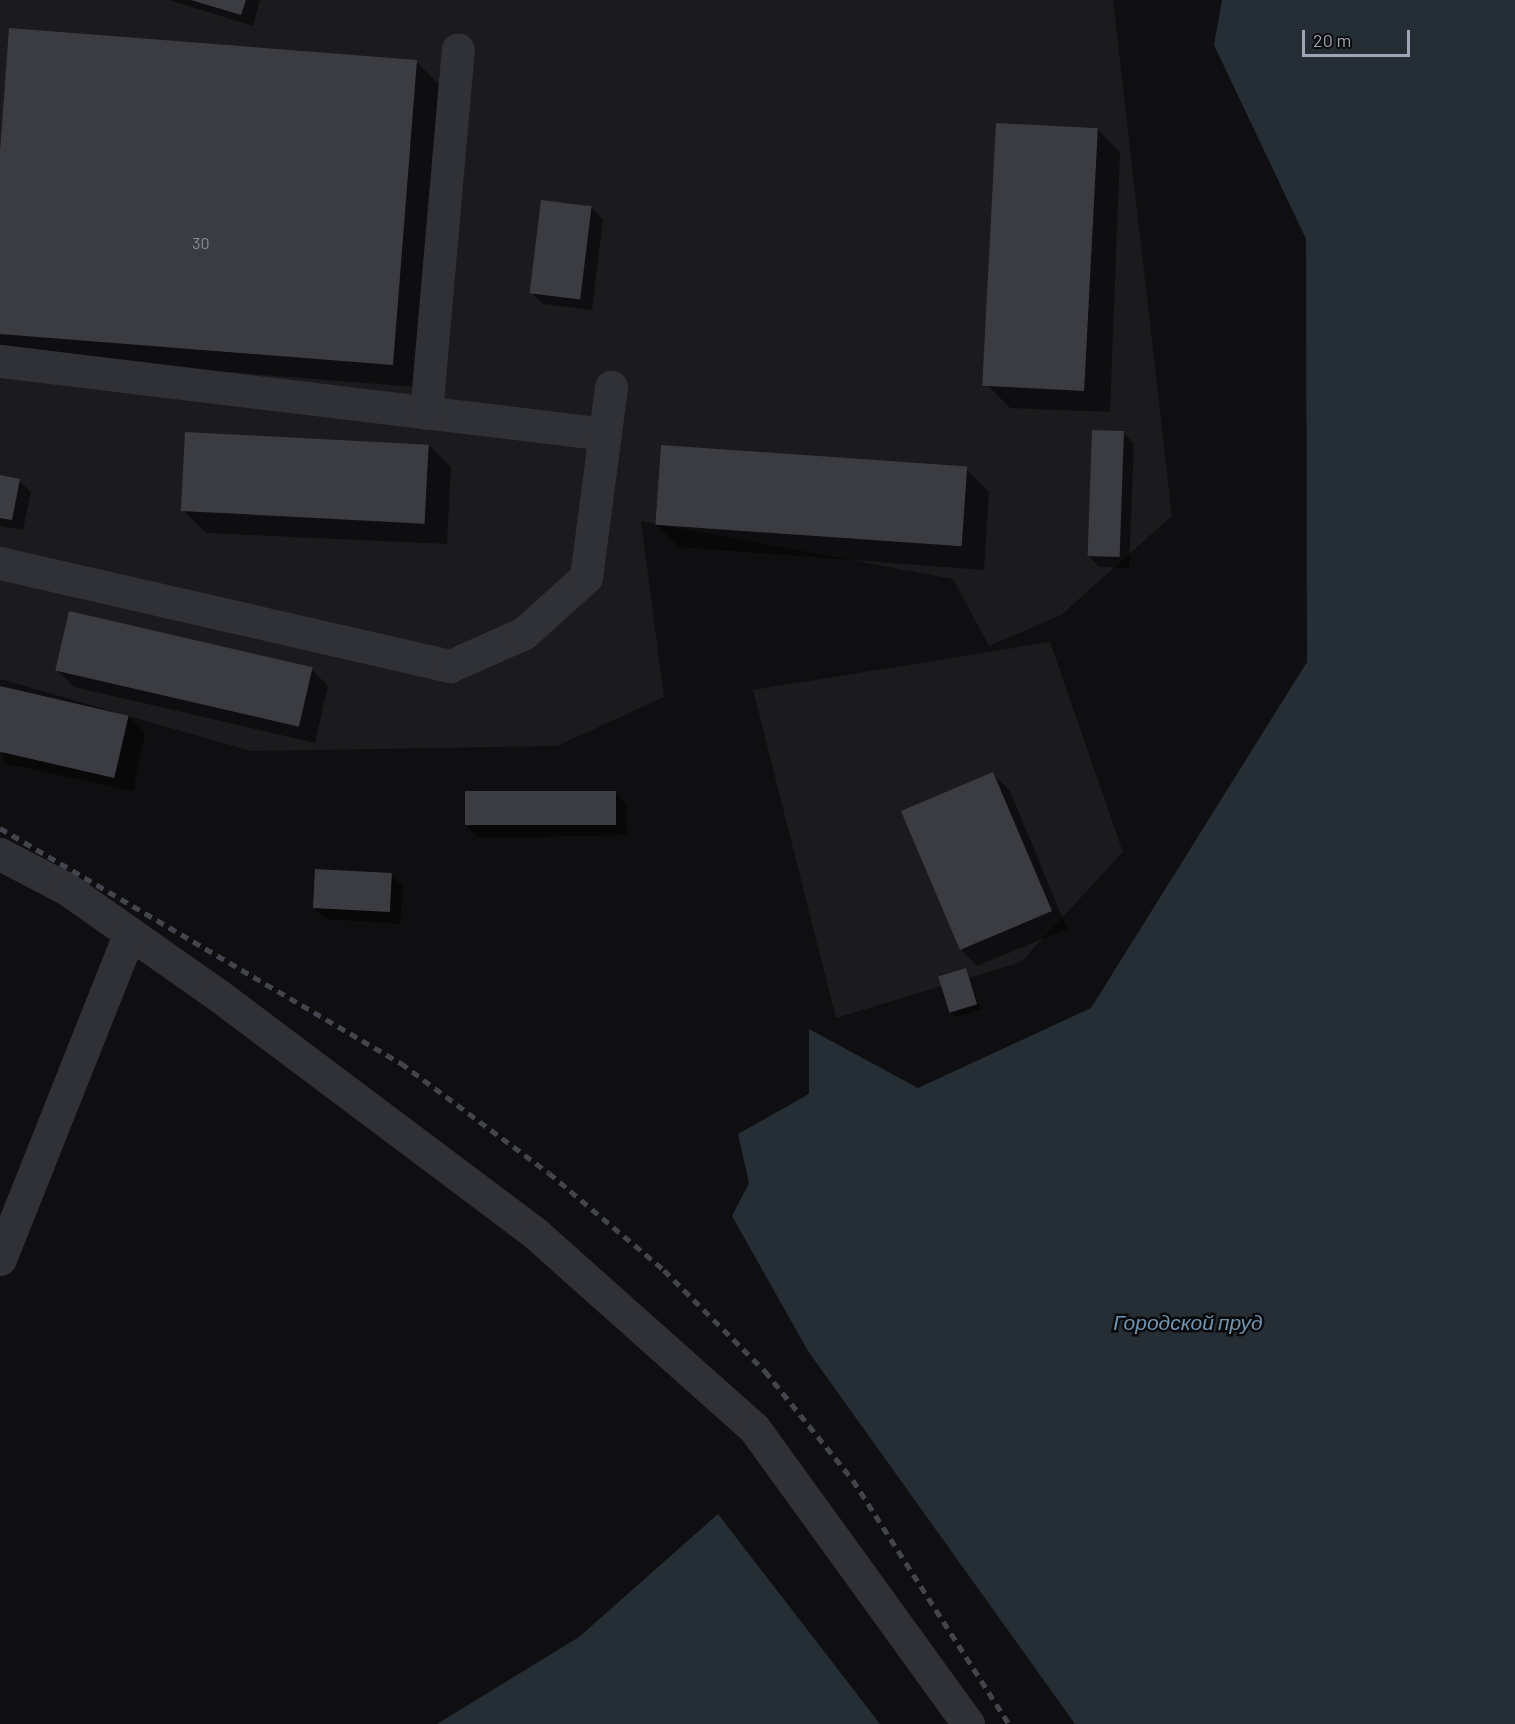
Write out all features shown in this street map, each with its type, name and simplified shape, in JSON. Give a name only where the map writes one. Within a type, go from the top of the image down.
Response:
[{"type":"lane","points":[[426,412],[458,49]]},
{"type":"lane","points":[[0,361],[605,434]]},
{"type":"lane","points":[[0,562],[450,666],[524,633],[586,577],[611,387]]},
{"type":"lane","points":[[0,854],[67,889],[130,933],[536,1234],[754,1428],[968,1724]]},
{"type":"lane","points":[[0,1259],[130,933]]},
{"type":"shaded area","points":[[0,0],[1113,0],[1172,516],[1061,615],[989,646],[953,579],[641,521],[664,697],[557,746],[251,751],[0,679]]},
{"type":"shaded area","points":[[1050,642],[1123,852],[1021,962],[836,1018],[753,690]]},
{"type":"water","name":"Городской пруд","points":[[1222,0],[1515,0],[1515,1724],[1075,1724],[808,1351],[732,1216],[749,1183],[738,1134],[809,1094],[809,1029],[918,1088],[1091,1008],[1307,662],[1306,239],[1214,45]]},
{"type":"water","points":[[718,1514],[880,1724],[437,1724],[579,1637]]},
{"type":"building","points":[[191,0],[246,0],[241,15]]},
{"type":"building","points":[[9,28],[417,60],[393,365],[0,334],[0,152]]},
{"type":"building","points":[[996,123],[1098,128],[1084,391],[982,386]]},
{"type":"building","points":[[541,200],[592,206],[580,300],[530,293]]},
{"type":"building","points":[[1092,430],[1124,431],[1120,557],[1088,556]]},
{"type":"building","points":[[185,432],[429,445],[425,524],[181,511]]},
{"type":"building","points":[[661,445],[967,466],[962,546],[655,525]]},
{"type":"building","points":[[0,475],[20,479],[12,520],[0,518]]},
{"type":"building","points":[[69,611],[313,667],[299,727],[55,670]]},
{"type":"building","points":[[0,686],[129,716],[114,778],[0,752]]},
{"type":"building","points":[[993,772],[1052,911],[960,950],[901,811]]},
{"type":"building","points":[[465,791],[616,791],[616,825],[465,825]]},
{"type":"building","points":[[315,869],[392,873],[390,912],[313,908]]},
{"type":"building","points":[[966,968],[977,1004],[949,1013],[938,976]]},
{"type":"railway","points":[[0,828],[401,1063],[549,1173],[664,1270],[765,1371],[853,1480],[1009,1724]]}]
